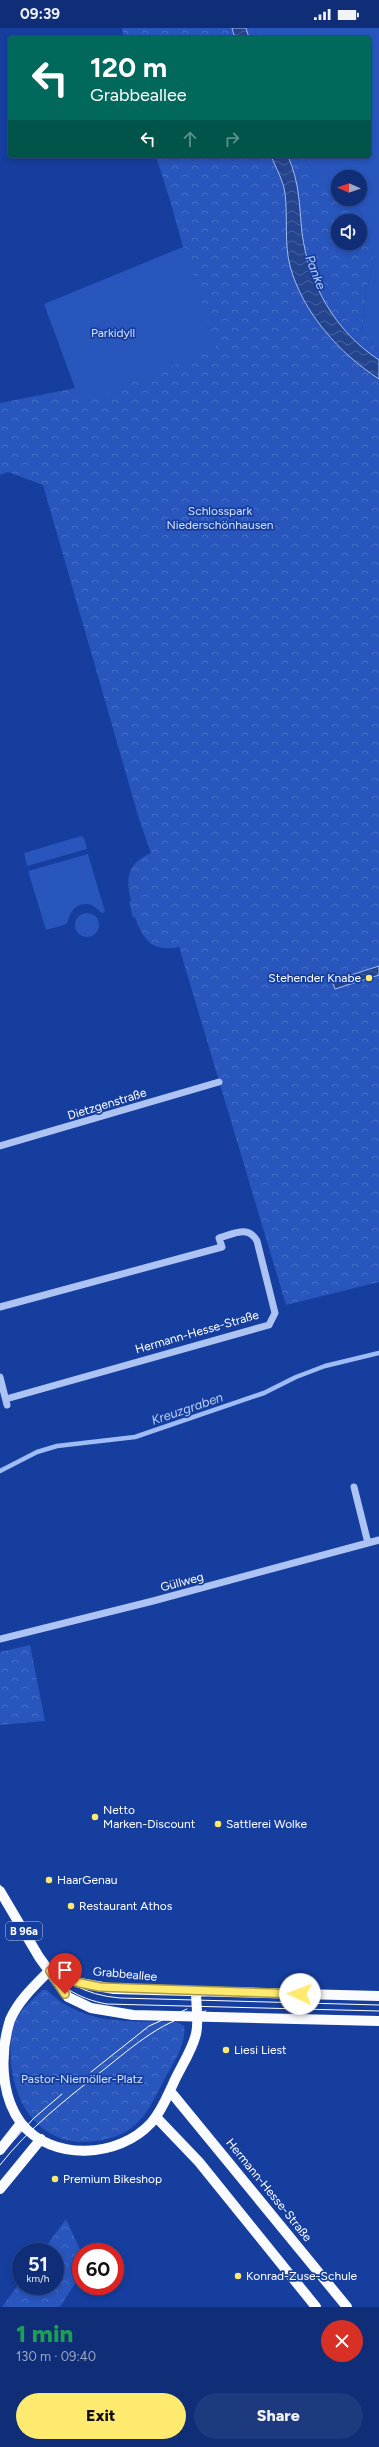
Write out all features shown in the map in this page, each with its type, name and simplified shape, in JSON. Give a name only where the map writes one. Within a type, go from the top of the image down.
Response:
[{"type":"main road","name":"B 96a","points":[[0,1891],[50,1971]]},
{"type":"main road","name":"Grabbeallee","points":[[50,1971],[75,1981],[100,1987],[196,1992],[379,1996]]},
{"type":"main road","points":[[196,1992],[197,2016],[196,2034],[170,2091],[156,2117],[140,2133],[130,2140],[102,2149],[73,2150],[40,2139],[21,2123],[14,2112],[3,2083],[1,2051],[10,2018],[34,1987],[50,1971],[68,1997],[85,2007],[123,2014],[197,2016],[379,2021]]},
{"type":"main road","name":"Hermann-Hesse-Straße","points":[[170,2091],[347,2307]]},
{"type":"main road","points":[[156,2117],[199,2162],[316,2307]]},
{"type":"main road","points":[[0,2150],[21,2123]]},
{"type":"main road","points":[[0,2189],[40,2139]]},
{"type":"street","name":"Dietzgenstraße","points":[[0,1146],[219,1082]]},
{"type":"street","name":"Hermann-Hesse-Straße","points":[[0,1307],[222,1247],[219,1238],[247,1231],[255,1237],[275,1313],[269,1325],[6,1402],[0,1377]]},
{"type":"street","points":[[354,1487],[368,1543]]},
{"type":"street","name":"Güllweg","points":[[0,1639],[153,1601],[379,1540]]},
{"type":"green space","points":[[122,28],[254,28],[257,36],[124,36]]},
{"type":"green space","points":[[254,28],[379,28],[379,351],[362,332],[366,292],[374,259],[367,234],[367,214],[361,214],[352,206],[367,206],[367,170],[331,170],[331,190],[319,181],[304,158],[371,158],[371,36],[257,36]]},
{"type":"green space","name":"Schlosspark Niederschönhausen","points":[[157,158],[304,158],[319,181],[331,190],[331,206],[352,206],[361,213],[331,214],[331,250],[367,250],[367,234],[374,259],[366,292],[362,332],[379,351],[379,1282],[286,1305],[179,947],[162,948],[150,943],[142,933],[135,917],[133,918],[129,902],[131,901],[128,885],[130,872],[137,861],[151,853],[139,819],[43,485],[8,472],[0,475],[0,403],[76,388],[81,404],[216,347]]},
{"type":"green space","name":"Parkidyll","points":[[172,208],[240,354],[91,446],[71,389],[75,388],[44,304],[183,247]]},
{"type":"green space","points":[[81,836],[84,838],[87,849],[27,866],[24,853]]},
{"type":"green space","points":[[88,854],[105,912],[102,913],[92,905],[82,904],[72,911],[67,924],[46,930],[28,871]]},
{"type":"green space","points":[[87,913],[95,917],[99,925],[95,933],[87,937],[79,933],[75,925],[79,917]]},
{"type":"green space","points":[[30,1645],[45,1721],[0,1725],[0,1652]]},
{"type":"green space","name":"Pastor-Niemöller-Platz","points":[[42,1990],[47,1990],[61,2002],[91,2016],[125,2021],[177,2022],[184,2026],[181,2048],[174,2062],[147,2111],[140,2121],[131,2128],[112,2138],[96,2141],[72,2141],[53,2135],[36,2123],[24,2107],[16,2087],[11,2066],[11,2044],[14,2022],[23,2009]]},
{"type":"green space","points":[[66,2219],[77,2243],[72,2243],[72,2288],[60,2307],[2,2307],[12,2293],[12,2295],[64,2295],[64,2243],[49,2243]]},
{"type":"water","points":[[232,28],[246,28],[248,36],[234,36]]},
{"type":"water","points":[[272,158],[289,158],[295,176],[302,233],[311,271],[318,288],[337,321],[363,348],[379,360],[379,379],[364,369],[337,344],[313,316],[304,300],[296,283],[288,257],[285,193]]},
{"type":"water","points":[[379,966],[379,975],[335,989],[332,981]]},
{"type":"waterway","name":"Kreuzgraben","points":[[0,1471],[37,1452],[57,1446],[135,1437],[264,1393],[296,1377],[325,1366],[379,1353]]},
{"type":"tram line","points":[[0,1885],[22,1925],[45,1960],[59,1974],[75,1986],[95,1994],[120,1998],[379,2005]]},
{"type":"tram line","points":[[39,1962],[53,1978],[77,1995],[96,2002],[107,2004],[379,2011]]},
{"type":"tram line","points":[[91,2072],[149,2026],[187,2009]]},
{"type":"tram line","points":[[0,2165],[23,2139],[48,2115],[138,2042],[163,2026],[206,2011]]},
{"type":"tram line","points":[[4,2151],[34,2118],[62,2094]]},
{"type":"place","name":"Stehender Knabe","points":[[369,978]]},
{"type":"place","name":"Netto Marken-Discount","points":[[95,1817]]},
{"type":"place","name":"Sattlerei Wolke","points":[[218,1824]]},
{"type":"place","name":"HaarGenau","points":[[49,1880]]},
{"type":"place","name":"Restaurant Athos","points":[[71,1906]]},
{"type":"place","name":"Liesi Liest","points":[[226,2050]]},
{"type":"place","name":"Premium Bikeshop","points":[[55,2179]]},
{"type":"place","name":"Konrad-Zuse-Schule","points":[[238,2276]]},
{"type":"route","points":[[65,1994],[50,1971],[80,1983],[100,1987],[196,1992],[300,1994]]},
{"type":"water label","name":"Panke","points":[[316,272]]}]
